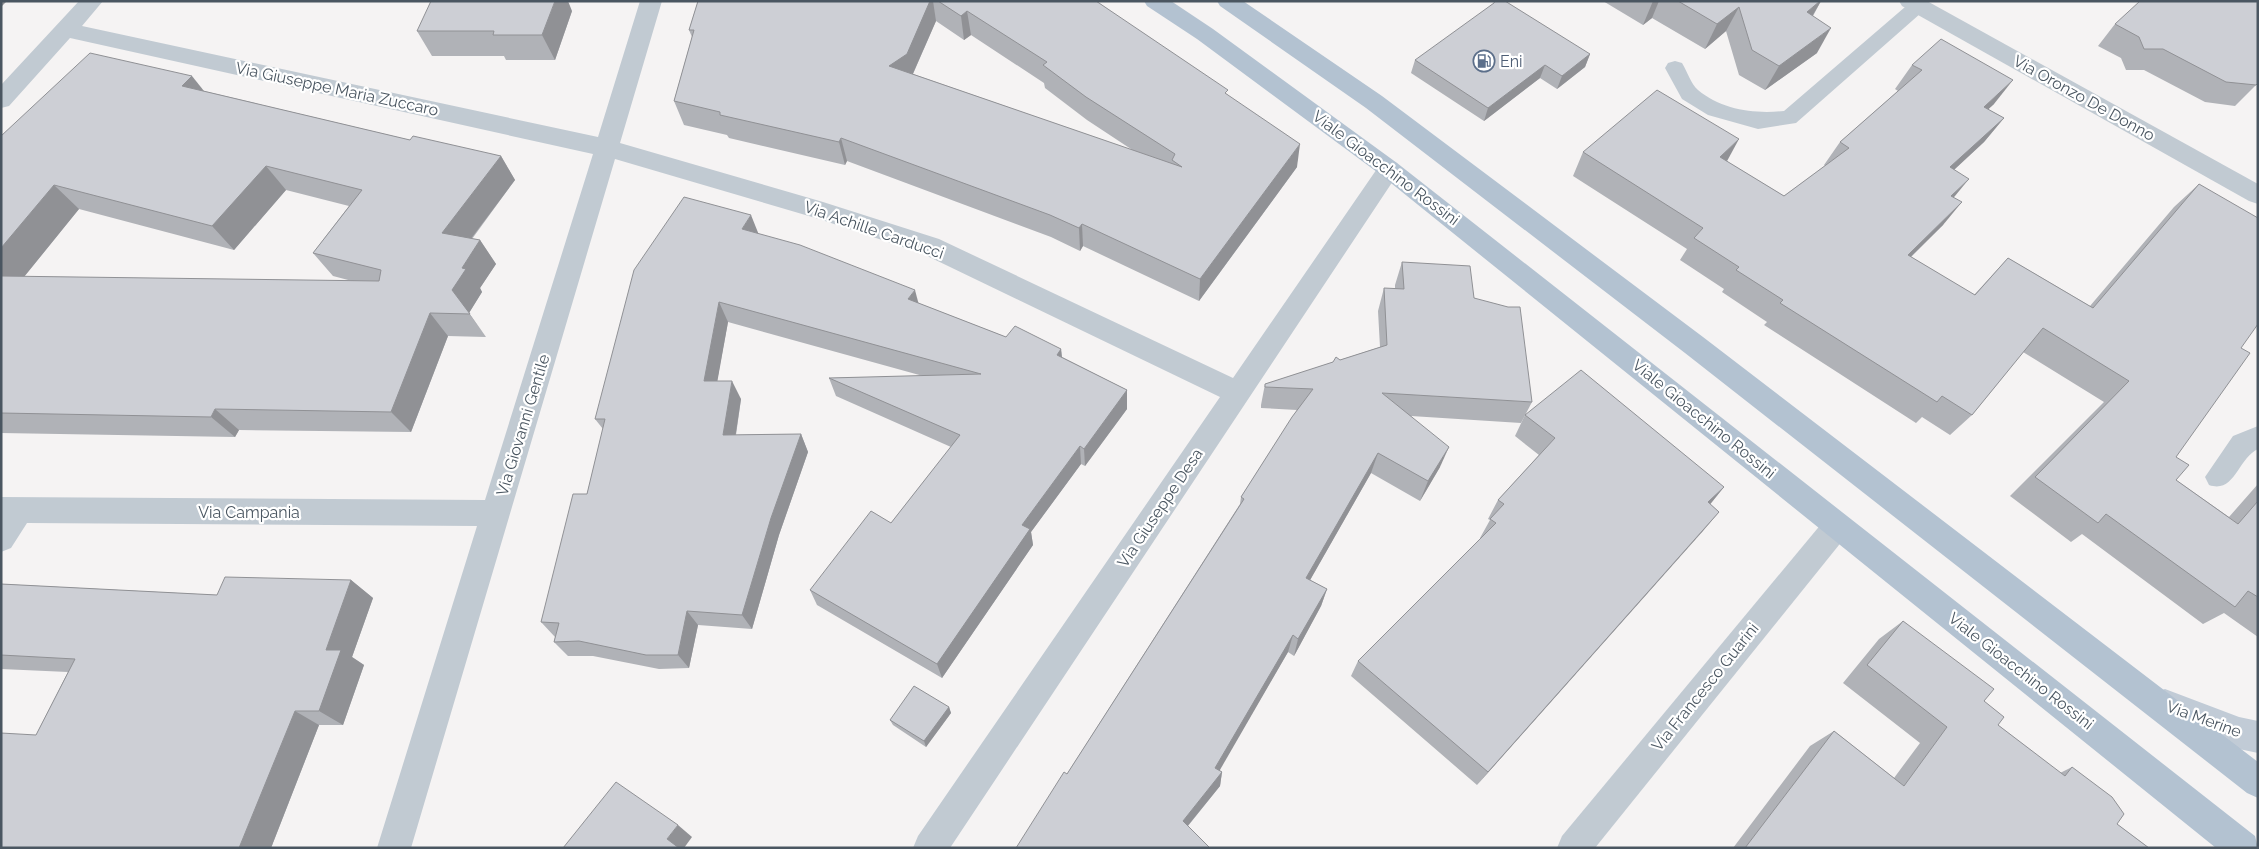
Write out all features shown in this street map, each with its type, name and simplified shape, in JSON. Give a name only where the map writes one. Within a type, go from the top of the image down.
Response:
[{"type":"main road","name":"Viale Gioacchino Rossini","points":[[1155,1],[1205,34],[1390,168],[2243,848]]},
{"type":"main road","points":[[1228,1],[1374,102],[1694,344],[2258,782]]},
{"type":"main road","name":"Via Merine","points":[[2151,699],[2239,733],[2258,737]]},
{"type":"street","points":[[1,100],[92,1]]},
{"type":"street","name":"Via Giovanni Gentile","points":[[394,848],[651,1]]},
{"type":"street","name":"Via Oronzo De Donno","points":[[1915,4],[2258,195]]},
{"type":"street","name":"Via Giuseppe Maria Zuccaro","points":[[67,30],[607,148]]},
{"type":"street","name":"Via Achille Carducci","points":[[607,148],[823,211],[930,246],[1238,393]]},
{"type":"street","name":"Via Giuseppe Desa","points":[[930,848],[1390,168]]},
{"type":"street","points":[[1,539],[10,510]]},
{"type":"street","name":"Via Campania","points":[[10,510],[497,513]]},
{"type":"street","name":"Via Francesco Guarini","points":[[1574,848],[1837,526]]},
{"type":"lane","points":[[1675,68],[1689,94],[1715,110],[1758,121],[1789,118],[1915,4]]},
{"type":"lane","points":[[2218,477],[2242,444],[2258,437]]},
{"type":"building","points":[[431,1],[555,1],[542,35],[493,35],[494,31],[417,31]]},
{"type":"building","points":[[698,1],[930,1],[907,54],[889,66],[1182,167],[1172,160],[1175,154],[1086,97],[1043,65],[1047,62],[967,11],[961,16],[938,1],[1096,1],[1228,90],[1225,93],[1300,144],[1200,279],[1082,224],[1079,228],[1050,215],[841,138],[839,142],[720,115],[720,112],[674,101],[694,30],[689,30]]},
{"type":"building","points":[[1495,1],[1505,1],[1590,54],[1562,76],[1545,65],[1488,108],[1415,60]]},
{"type":"building","points":[[1678,1],[1820,1],[1807,12],[1831,28],[1779,66],[1752,50],[1739,7],[1717,24]]},
{"type":"building","points":[[2140,1],[2258,1],[2258,83],[2256,85],[2226,82],[2163,49],[2144,49],[2139,37],[2115,24]]},
{"type":"building","points":[[1941,39],[2013,80],[1984,107],[2004,118],[1950,167],[1969,179],[1951,196],[1962,202],[1908,255],[1975,295],[2008,258],[2093,308],[2199,184],[2258,218],[2258,324],[2241,348],[2250,353],[2176,457],[2189,465],[2176,480],[2238,524],[2258,501],[2258,597],[2248,591],[2235,607],[2106,514],[2098,523],[2035,477],[2129,381],[2043,328],[1972,415],[1942,396],[1937,402],[1780,303],[1783,300],[1736,270],[1739,267],[1694,238],[1703,228],[1583,152],[1657,90],[1739,139],[1720,157],[1784,196],[1849,148],[1840,142],[1922,70],[1912,65]]},
{"type":"building","points":[[90,53],[192,76],[182,86],[410,140],[413,136],[501,156],[442,233],[480,240],[462,268],[466,269],[452,290],[470,314],[430,313],[391,412],[215,409],[211,417],[1,413],[1,276],[379,281],[381,270],[313,253],[362,190],[266,166],[212,226],[54,185],[1,248],[1,136]]},
{"type":"building","points":[[684,197],[751,215],[742,229],[800,245],[915,290],[908,299],[1006,337],[1015,326],[1061,349],[1057,355],[1127,390],[1084,449],[1080,446],[1022,525],[1030,529],[937,664],[810,590],[871,511],[891,523],[960,435],[829,378],[981,374],[719,302],[704,381],[732,381],[723,435],[801,434],[771,518],[742,615],[687,611],[678,655],[646,655],[579,641],[554,642],[559,623],[541,622],[573,494],[587,494],[605,419],[595,419],[634,270]]},
{"type":"building","points":[[1402,262],[1470,266],[1474,298],[1508,307],[1520,307],[1532,402],[1382,393],[1449,447],[1428,481],[1378,453],[1306,578],[1327,589],[1298,639],[1293,635],[1215,768],[1222,772],[1183,821],[1210,848],[1016,848],[1064,772],[1067,774],[1244,499],[1241,497],[1292,417],[1313,389],[1265,387],[1265,384],[1333,362],[1336,357],[1340,360],[1387,345],[1384,288],[1404,289]]},
{"type":"building","points":[[1581,370],[1724,487],[1708,502],[1719,512],[1488,772],[1358,661],[1496,523],[1490,519],[1504,504],[1498,500],[1555,438],[1525,415]]},
{"type":"building","points":[[225,577],[351,580],[326,650],[341,650],[319,711],[295,711],[239,848],[1,848],[1,733],[36,735],[75,659],[1,655],[1,584],[217,595]]},
{"type":"building","points":[[1903,621],[1994,689],[1984,701],[2004,717],[1998,725],[2065,776],[2072,767],[2112,797],[2124,814],[2117,824],[2149,848],[1745,848],[1834,731],[1904,786],[1947,727],[1867,665]]},
{"type":"building","points":[[914,686],[949,707],[924,741],[890,720]]},
{"type":"building","points":[[616,782],[678,825],[667,839],[679,848],[563,848]]},
{"type":"place","name":"Eni","points":[[1484,61]]}]
